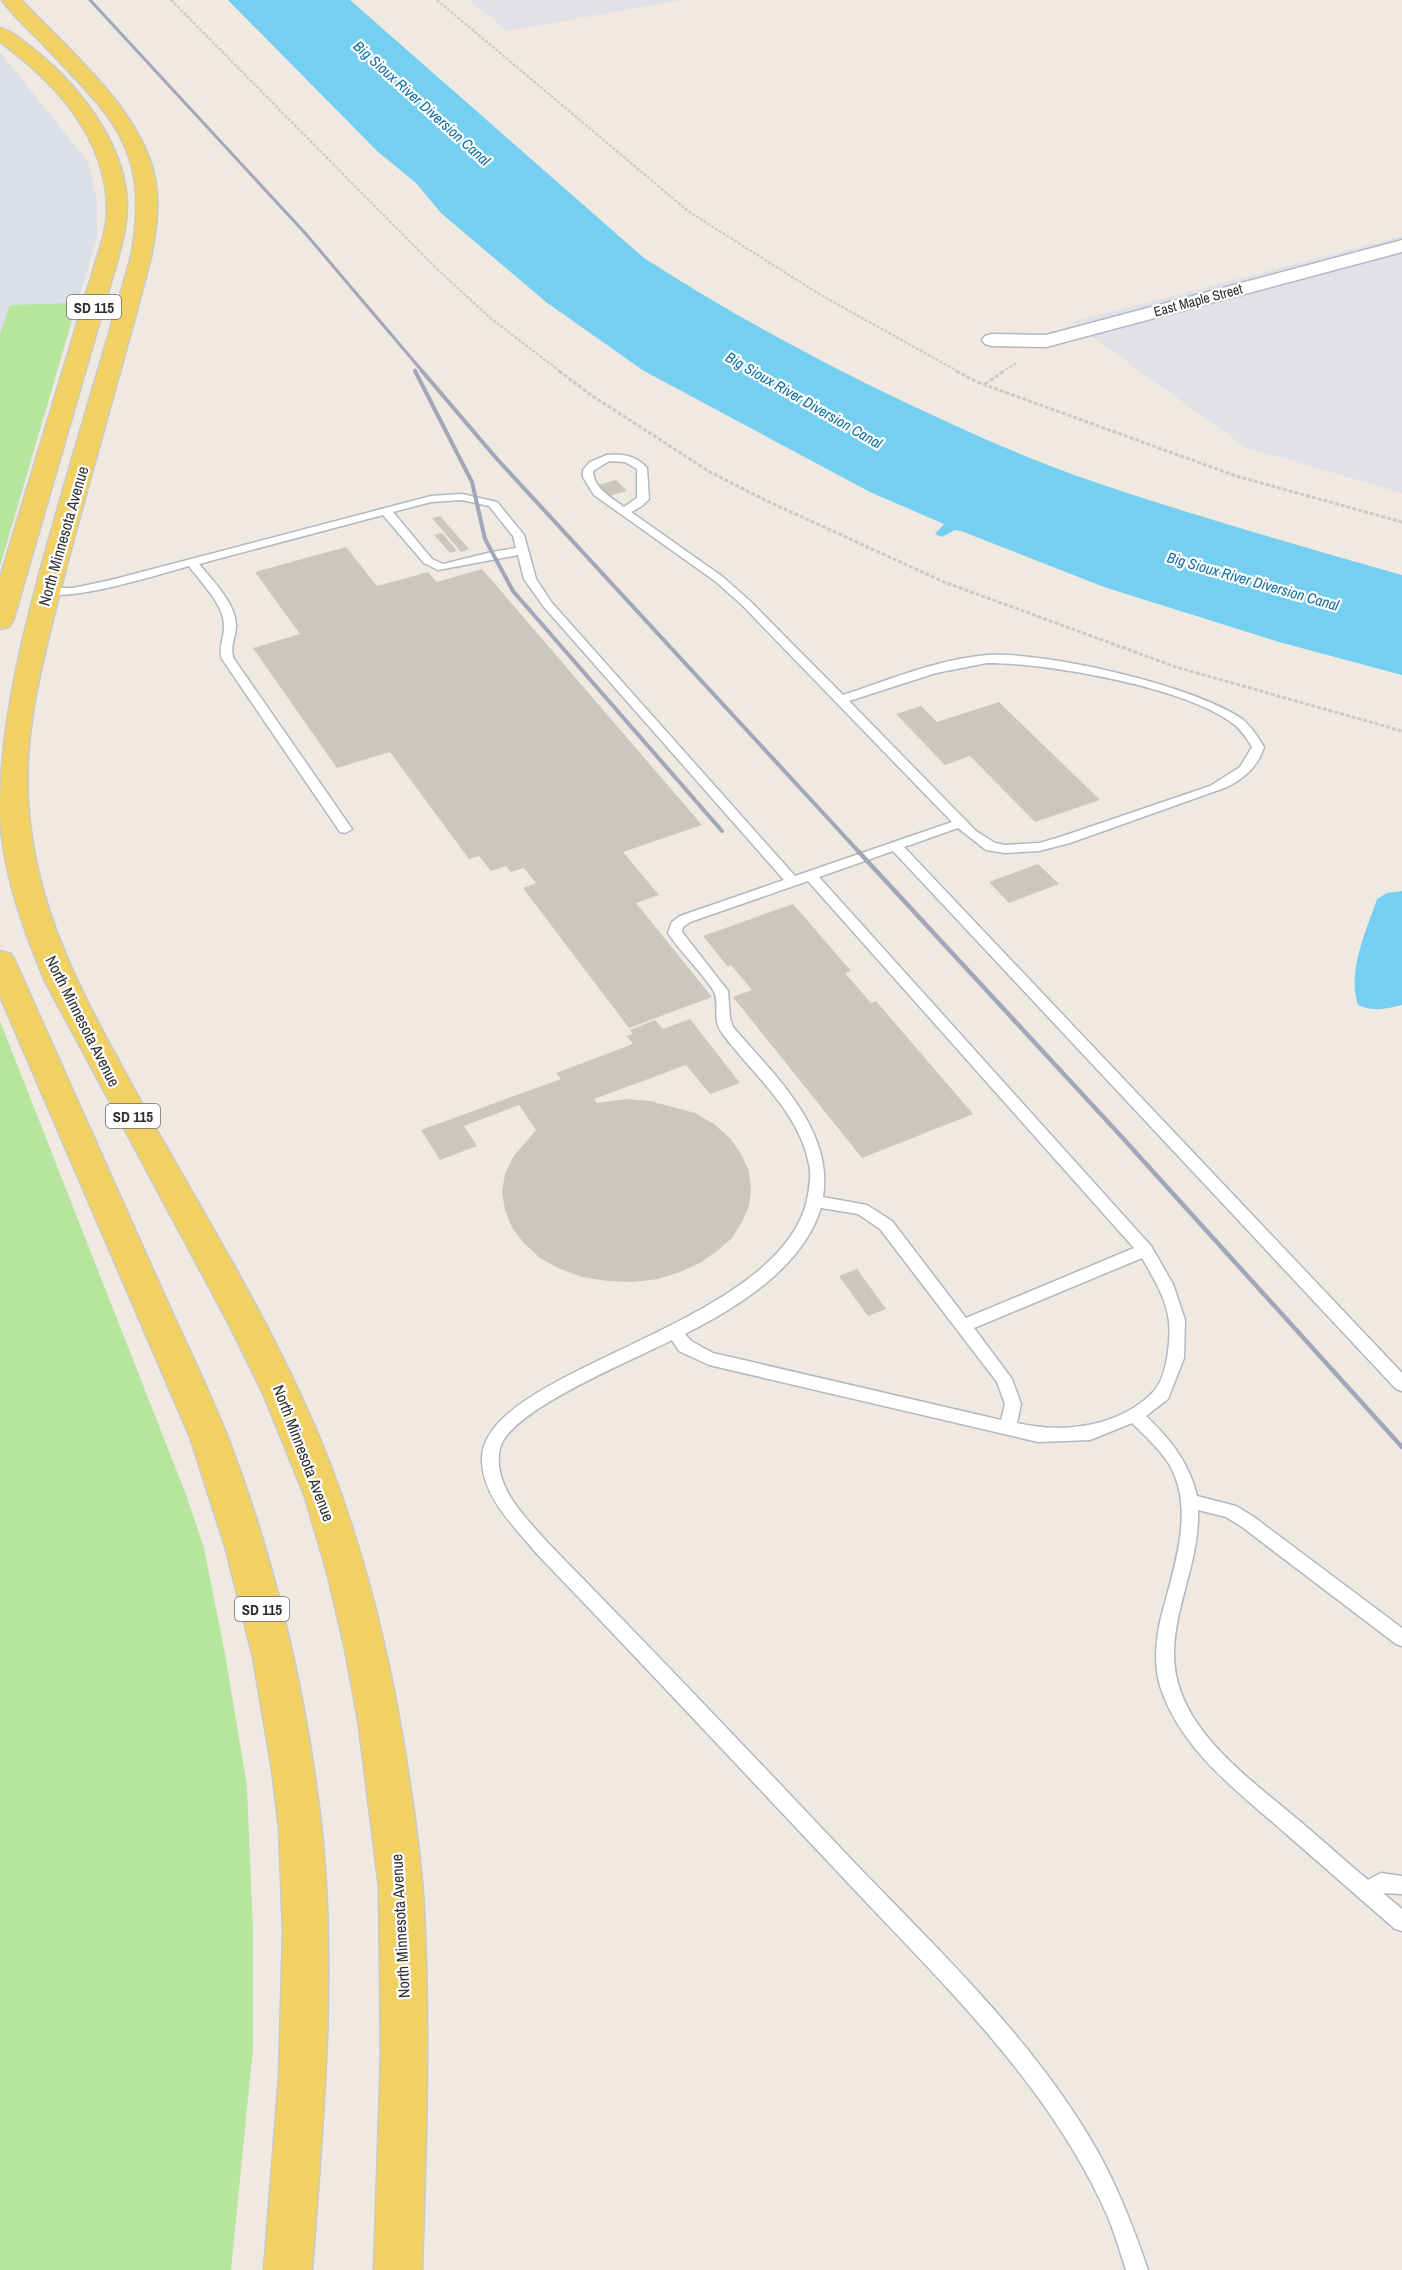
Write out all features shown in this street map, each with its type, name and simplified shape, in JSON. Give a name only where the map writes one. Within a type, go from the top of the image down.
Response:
[{"type":"main road","name":"North Minnesota Avenue","points":[[11,0],[124,123],[140,157],[148,191],[147,228],[141,257],[24,684],[16,729],[13,810],[27,891],[39,932],[60,981],[234,1298],[282,1393],[310,1461],[336,1534],[357,1611],[379,1716],[395,1828],[403,1925],[404,2038],[398,2270]]},
{"type":"main road","name":"SD 115","points":[[0,21],[70,97],[106,152],[117,191],[114,237],[104,274],[0,621]]},
{"type":"main road","points":[[0,33],[38,61]]},
{"type":"main road","name":"SD 115","points":[[0,961],[209,1437],[236,1515],[252,1571],[278,1680],[293,1775],[304,1884],[305,2017],[288,2270]]},
{"type":"street","name":"East Maple Street","points":[[992,340],[1046,341],[1402,246]]},
{"type":"lane","points":[[624,511],[643,499],[642,468],[632,459],[624,457],[614,457],[593,464],[588,470],[592,486],[624,511],[732,590],[971,834],[991,847],[1005,849],[1039,847],[1225,784],[1256,759],[1258,747],[1250,734],[1237,721],[1188,698],[1148,686],[1036,660],[986,659],[958,664],[841,700]]},
{"type":"lane","points":[[48,591],[87,588],[446,497],[486,501],[493,504],[518,535],[530,579],[548,605],[793,882]]},
{"type":"lane","points":[[387,511],[428,561],[437,567],[448,567],[492,555],[523,552]]},
{"type":"lane","points":[[192,562],[226,610],[230,623],[225,651],[228,658],[345,829]]},
{"type":"lane","points":[[961,823],[685,919],[677,925],[675,933],[721,991],[724,999],[721,1018],[727,1029],[786,1103],[810,1142],[818,1165],[811,1216],[801,1236],[776,1263],[734,1297],[674,1331],[556,1390],[508,1422],[492,1442],[489,1460],[493,1481],[511,1510],[543,1549],[908,1932],[1026,2067],[1063,2116],[1093,2164],[1119,2220],[1137,2270]]},
{"type":"lane","points":[[895,846],[1402,1384]]},
{"type":"lane","points":[[674,1331],[685,1346],[709,1359],[1038,1435],[1090,1433],[1135,1415],[1162,1394],[1176,1358],[1177,1320],[1165,1284],[1144,1250],[811,876]]},
{"type":"lane","points":[[814,1202],[862,1209],[886,1225],[1004,1378],[1013,1404],[1008,1427]]},
{"type":"lane","points":[[963,1326],[1144,1250]]},
{"type":"lane","points":[[1135,1415],[1162,1443],[1176,1462],[1187,1485],[1189,1501],[1187,1546],[1166,1637],[1165,1671],[1172,1693],[1187,1724],[1207,1749],[1402,1922]]},
{"type":"lane","points":[[1189,1501],[1230,1511],[1248,1522],[1402,1638]]},
{"type":"lane","points":[[1368,1893],[1382,1882],[1402,1885]]},
{"type":"path","points":[[171,0],[481,310],[552,368],[710,471],[776,505],[944,582],[1058,625],[1176,667],[1402,731]]},
{"type":"path","points":[[436,0],[688,211],[819,294],[931,358],[977,382],[1140,443],[1236,476],[1402,522]]},
{"type":"shaded area","points":[[469,0],[683,0],[507,31]]},
{"type":"shaded area","points":[[0,52],[88,162],[97,199],[97,237],[0,566]]},
{"type":"shaded area","points":[[1402,236],[1402,493],[1245,447],[1072,322]]},
{"type":"green space","points":[[77,303],[0,566],[0,334],[10,305]]},
{"type":"green space","points":[[0,1021],[185,1492],[204,1548],[225,1654],[247,1786],[253,1930],[253,2048],[231,2270],[0,2270]]},
{"type":"water","name":"Big Sioux River Diversion Canal","points":[[228,0],[350,0],[644,258],[769,333],[898,399],[1032,459],[1117,490],[1402,575],[1402,675],[1279,642],[1104,587],[961,531],[955,530],[942,537],[935,534],[944,524],[870,492],[644,371],[546,302],[441,213],[416,183],[377,151]]},
{"type":"water","points":[[1402,891],[1402,1005],[1369,1009],[1358,1005],[1355,992],[1359,952],[1377,899],[1387,893]]},
{"type":"building","points":[[616,480],[627,491],[609,496],[598,485]]},
{"type":"building","points":[[440,516],[469,549],[461,552],[432,518]]},
{"type":"building","points":[[442,533],[457,551],[450,553],[434,535]]},
{"type":"building","points":[[346,547],[377,586],[428,572],[437,582],[482,569],[702,825],[623,852],[659,895],[636,903],[712,997],[629,1028],[523,888],[536,883],[524,868],[511,872],[506,866],[491,871],[479,856],[469,859],[390,752],[337,768],[253,648],[300,634],[255,572]]},
{"type":"building","points":[[999,702],[1100,800],[1035,822],[970,756],[945,765],[896,714],[921,706],[937,722]]},
{"type":"building","points":[[1038,864],[1059,884],[1009,903],[989,882]]},
{"type":"building","points":[[793,904],[851,971],[845,973],[871,1003],[876,1001],[973,1114],[862,1158],[733,997],[752,990],[731,965],[728,967],[703,936]]},
{"type":"building","points":[[690,1019],[740,1083],[710,1094],[686,1065],[594,1099],[597,1103],[626,1099],[650,1101],[695,1113],[714,1124],[730,1138],[741,1154],[749,1171],[751,1190],[749,1206],[742,1222],[732,1238],[717,1251],[700,1263],[680,1272],[658,1279],[633,1282],[582,1277],[540,1258],[524,1243],[512,1228],[505,1210],[502,1192],[505,1174],[513,1157],[536,1130],[519,1105],[464,1126],[477,1146],[440,1160],[421,1130],[561,1079],[556,1073],[633,1044],[627,1036],[633,1034],[630,1030],[655,1020],[663,1029]]},
{"type":"building","points":[[857,1269],[886,1309],[868,1316],[839,1276]]},
{"type":"railway","points":[[90,0],[305,233],[423,372]]},
{"type":"railway","points":[[415,371],[472,482],[485,539],[513,591],[722,831]]},
{"type":"railway","points":[[422,371],[497,459],[859,852]]},
{"type":"railway","points":[[858,851],[1120,1135],[1402,1447]]}]
